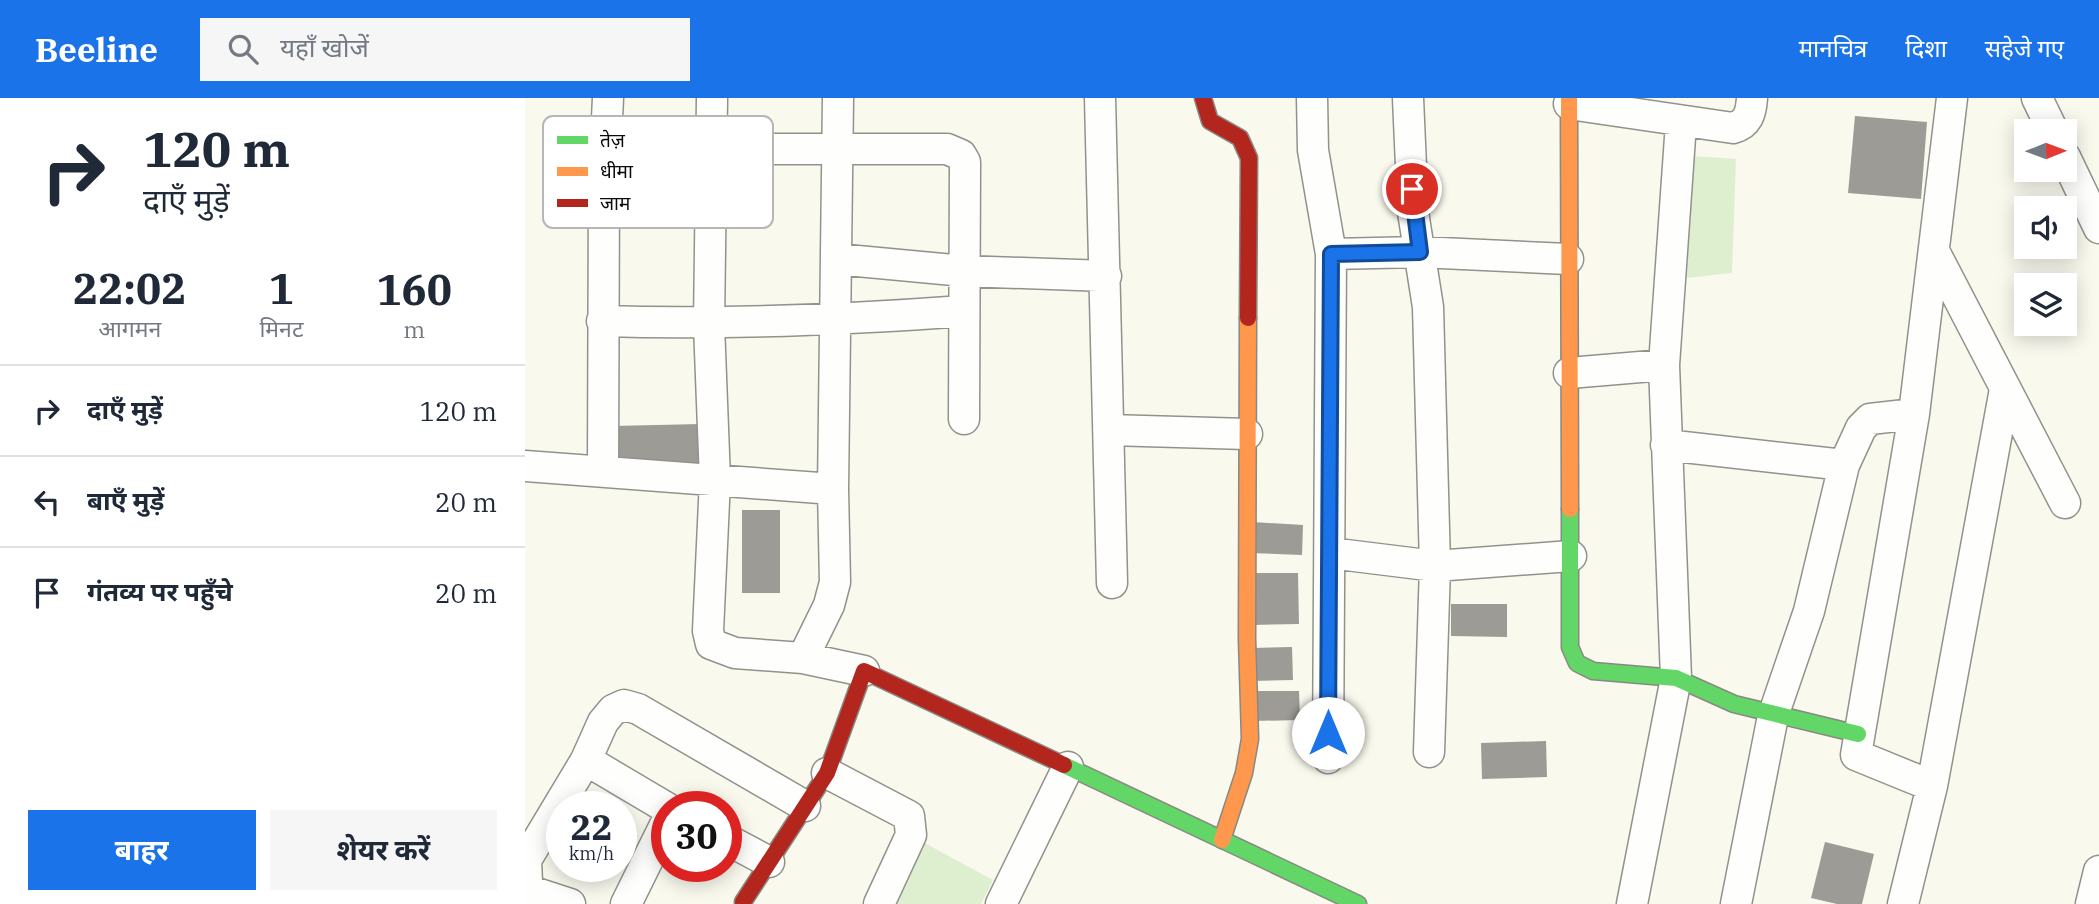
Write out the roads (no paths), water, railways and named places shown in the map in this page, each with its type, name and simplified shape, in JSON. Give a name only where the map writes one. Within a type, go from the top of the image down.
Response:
[{"type":"street","points":[[608,98],[608,116]]},
{"type":"street","points":[[712,98],[712,116]]},
{"type":"street","points":[[803,658],[829,605],[835,582],[833,489],[838,98]]},
{"type":"street","points":[[1100,98],[1112,583]]},
{"type":"street","points":[[1203,98],[1210,121],[1239,135],[1247,145],[1249,158],[1249,739],[1244,773],[1222,840]]},
{"type":"street","points":[[1312,98],[1313,150],[1331,254],[1328,758]]},
{"type":"street","points":[[1408,98],[1413,212],[1427,307],[1435,566],[1429,752]]},
{"type":"street","points":[[1752,98],[1749,118],[1742,126],[1733,128],[1681,122],[1569,101],[1570,648],[1573,659],[1593,671],[1677,678],[1734,704],[1773,716],[1859,734]]},
{"type":"street","points":[[1932,786],[1856,755],[1914,414],[1952,98]]},
{"type":"street","points":[[2037,98],[2047,119]]},
{"type":"street","points":[[1632,904],[1677,678],[1664,365],[1681,122]]},
{"type":"street","points":[[773,149],[957,150],[965,162],[964,419]]},
{"type":"street","points":[[2077,182],[2099,228]]},
{"type":"street","points":[[603,471],[605,228]]},
{"type":"street","points":[[711,228],[709,325],[715,480],[708,631],[711,644],[735,653],[803,658],[865,671],[1358,904]]},
{"type":"street","points":[[1934,251],[2065,503]]},
{"type":"street","points":[[1331,254],[1420,252],[1568,259]]},
{"type":"street","points":[[836,259],[964,271],[1106,276]]},
{"type":"street","points":[[602,321],[709,325],[963,311]]},
{"type":"street","points":[[1569,373],[1664,365]]},
{"type":"street","points":[[1903,904],[1932,786],[2005,389]]},
{"type":"street","points":[[1736,904],[1773,716],[1809,611],[1844,465],[1861,428],[1870,419],[1914,414]]},
{"type":"street","points":[[1109,430],[1247,434]]},
{"type":"street","points":[[1666,445],[1844,465]]},
{"type":"street","points":[[525,466],[833,489]]},
{"type":"street","points":[[1329,553],[1435,566],[1571,556]]},
{"type":"street","points":[[743,902],[827,774],[865,671]]},
{"type":"street","points":[[570,904],[527,897],[525,860],[586,760],[603,722],[613,710],[624,705],[638,709],[806,806]]},
{"type":"street","points":[[586,760],[651,799]]},
{"type":"street","points":[[1001,904],[1068,767]]},
{"type":"street","points":[[827,774],[909,816],[911,835],[879,904]]},
{"type":"street","points":[[742,848],[769,862]]},
{"type":"street","points":[[626,904],[651,853]]},
{"type":"street","points":[[2091,904],[2099,871]]}]
